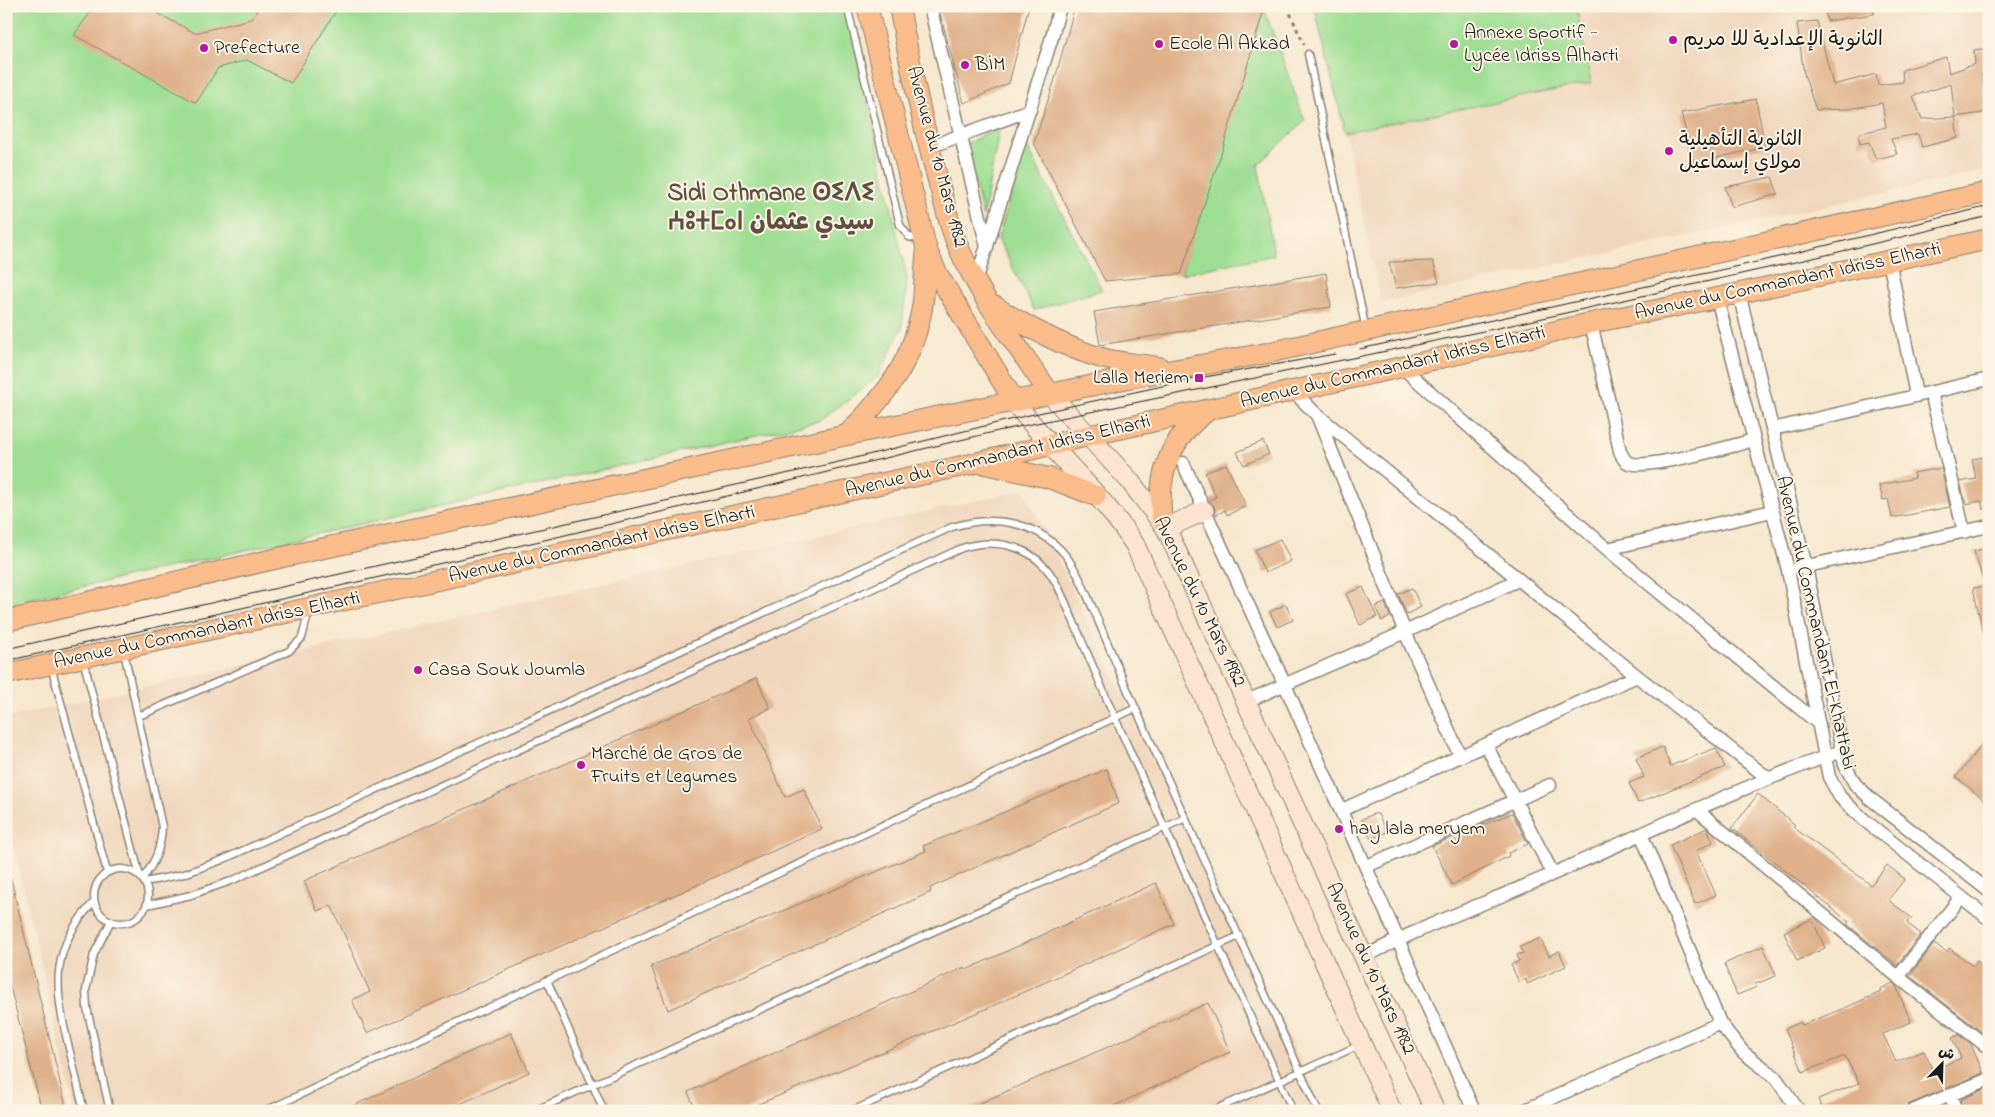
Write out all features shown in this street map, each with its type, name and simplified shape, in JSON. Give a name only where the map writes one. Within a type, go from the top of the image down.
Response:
[{"type":"main road","name":"Avenue du 10 Mars 1982","points":[[867,6],[925,246],[938,275],[1014,401],[1032,426],[1124,527],[1135,545],[1392,1111]]},
{"type":"main road","name":"Avenue du 10 Mars 1982","points":[[899,6],[929,147],[948,219],[960,250],[988,302],[1050,394],[1086,436],[1129,480],[1164,524],[1435,1111]]},
{"type":"main road","name":"Avenue du Commandant Idriss Elharti","points":[[6,621],[273,559],[848,435],[1267,353],[1989,192]]},
{"type":"main road","name":"Avenue du Commandant Idriss Elharti","points":[[6,674],[83,659],[976,463],[1086,436],[1402,367],[1591,323],[1717,298],[1989,239]]},
{"type":"main road","points":[[848,435],[881,400],[908,354],[920,319],[925,246]]},
{"type":"main road","points":[[988,302],[1035,330],[1082,351],[1104,358],[1175,370]]},
{"type":"main road","points":[[1204,511],[1164,524],[1160,488],[1168,458],[1185,430],[1209,410]]},
{"type":"main road","points":[[976,463],[1025,472],[1073,486],[1096,496]]},
{"type":"street","points":[[930,6],[987,247]]},
{"type":"street","points":[[976,281],[1030,110],[1060,6]]},
{"type":"street","points":[[929,147],[1030,110]]},
{"type":"street","points":[[1889,260],[1916,395]]},
{"type":"street","name":"Avenue du Commandant El-Khattabi","points":[[1739,293],[1806,567],[1845,765],[1856,784],[1872,800],[1989,891]]},
{"type":"street","name":"Avenue du Commandant El-Khattabi","points":[[1717,298],[1788,570],[1829,777],[1840,797],[1863,819],[1989,919]]},
{"type":"street","points":[[1591,323],[1620,451],[1624,459],[1630,463],[1641,465],[1706,453],[1754,440]]},
{"type":"street","points":[[1402,367],[1607,549],[1819,724]]},
{"type":"street","points":[[1773,429],[1916,395],[1989,380]]},
{"type":"street","points":[[1294,391],[1316,414],[1518,580],[1769,779]]},
{"type":"street","points":[[1931,392],[1964,532]]},
{"type":"street","points":[[1316,414],[1405,632],[1460,756]]},
{"type":"street","points":[[1183,463],[1342,810],[1474,1111]]},
{"type":"street","points":[[1607,549],[1772,511]]},
{"type":"street","points":[[1788,570],[1989,526]]},
{"type":"street","points":[[1247,701],[1518,580]]},
{"type":"street","points":[[1342,810],[1637,676]]},
{"type":"street","points":[[1486,745],[1554,874]]},
{"type":"street","points":[[1364,957],[1399,938],[1554,874],[1769,779],[1842,752]]},
{"type":"street","points":[[1367,866],[1550,785]]},
{"type":"street","points":[[1697,810],[1898,977],[1989,1048]]},
{"type":"street","points":[[1641,834],[1720,1023],[1744,1052],[1774,1077],[1799,1111]]},
{"type":"street","points":[[1898,977],[1961,897]]},
{"type":"street","points":[[1524,1111],[1720,1023]]},
{"type":"street","points":[[1913,1111],[1989,1079]]},
{"type":"street","points":[[1950,1095],[1956,1111]]},
{"type":"lane","points":[[848,6],[900,225],[908,237],[925,246]]},
{"type":"lane","points":[[1308,54],[1367,331]]},
{"type":"lane","points":[[83,659],[142,879],[148,898],[142,913],[136,919],[128,922],[111,921],[103,917],[94,902],[95,885],[100,877],[107,872],[124,868],[132,871],[142,879],[184,874],[222,860],[952,527],[994,520],[1022,525],[1037,532],[1061,551],[1079,577],[1318,1111]]},
{"type":"lane","points":[[146,905],[191,896],[231,881],[972,545],[993,543],[1015,547],[1036,558],[1045,566],[1058,586],[1293,1111]]},
{"type":"lane","points":[[139,716],[289,651],[302,638],[310,609]]},
{"type":"lane","points":[[123,650],[162,827],[159,851],[152,866],[142,879]]},
{"type":"lane","points":[[51,665],[107,872]]},
{"type":"lane","points":[[265,1111],[1136,708]]},
{"type":"lane","points":[[534,1111],[1186,818]]},
{"type":"lane","points":[[84,1111],[60,1012],[57,986],[60,959],[64,946],[76,922],[94,902]]},
{"type":"lane","points":[[110,1111],[87,1008],[86,990],[94,954],[111,921]]},
{"type":"lane","points":[[852,1111],[1239,936]]},
{"type":"lane","points":[[547,980],[604,1111]]},
{"type":"lane","points":[[1212,1111],[1362,1044]]},
{"type":"path","points":[[1286,6],[1308,54]]},
{"type":"shaded area","name":"الثانوية التأهيلية مولاي إسماعيل","points":[[1576,6],[1989,6],[1989,170],[1381,303],[1345,132],[1591,83]]},
{"type":"shaded area","name":"Marché de Gros de Fruits et Legumes","points":[[1024,490],[1324,1111],[75,1111],[6,813],[6,718]]},
{"type":"green space","points":[[6,6],[846,6],[907,278],[902,328],[878,377],[819,421],[6,604]]},
{"type":"green space","name":"Annexe sportif - Lycée Idriss Alharti","points":[[1314,6],[1576,6],[1591,83],[1345,132]]},
{"type":"green space","points":[[1264,9],[1305,121],[1258,165],[1274,255],[1181,274]]},
{"type":"green space","points":[[1000,126],[983,217],[966,144]]},
{"type":"green space","points":[[1025,143],[1102,290],[1034,310],[998,239]]},
{"type":"building","name":"Prefecture","points":[[95,6],[144,6],[195,33],[251,19],[260,6],[339,6],[291,83],[247,60],[218,68],[196,103],[74,35]]},
{"type":"building","points":[[938,6],[1029,6],[1009,83],[964,103]]},
{"type":"building","points":[[1075,6],[1265,6],[1223,148],[1181,274],[1105,281],[1034,143],[1055,79]]},
{"type":"building","points":[[1824,6],[1873,6],[1874,14],[1827,21]]},
{"type":"building","points":[[1817,21],[1833,85],[1876,74],[1878,85],[1903,82],[1902,70],[1946,57],[1949,73],[1975,64],[1974,50],[1989,48],[1989,72],[1981,74],[1989,112],[1955,117],[1958,138],[1922,147],[1918,134],[1891,139],[1897,154],[1876,159],[1869,142],[1860,144],[1858,134],[1886,127],[1882,103],[1848,109],[1816,110],[1804,74],[1797,23]],"holes":[[[1951,84],[1955,117],[1922,119],[1913,96]]]},
{"type":"building","points":[[1756,99],[1765,147],[1694,163],[1681,113]]},
{"type":"building","points":[[1772,177],[1778,194],[1732,207],[1725,187]]},
{"type":"building","points":[[1433,261],[1439,282],[1396,288],[1389,262]]},
{"type":"building","points":[[1326,273],[1331,307],[1100,345],[1094,312]]},
{"type":"building","points":[[1263,441],[1269,454],[1244,465],[1237,452]]},
{"type":"building","points":[[1989,456],[1989,509],[1983,509],[1981,501],[1966,504],[1960,482],[1976,479],[1972,459]]},
{"type":"building","points":[[1226,464],[1246,506],[1227,515],[1225,510],[1216,515],[1214,506],[1209,500],[1216,497],[1205,473]]},
{"type":"building","points":[[1941,468],[1950,507],[1892,518],[1888,499],[1883,500],[1879,485],[1915,478],[1913,473]]},
{"type":"building","points":[[1280,539],[1291,561],[1265,573],[1255,550]]},
{"type":"building","points":[[1989,548],[1989,631],[1983,632],[1973,588],[1985,586],[1974,551]]},
{"type":"building","points":[[1363,587],[1377,617],[1360,625],[1346,594]]},
{"type":"building","points":[[1412,588],[1421,607],[1407,614],[1398,594]]},
{"type":"building","points":[[1385,603],[1390,617],[1382,621],[1375,607]]},
{"type":"building","points":[[1286,604],[1293,620],[1277,627],[1270,612]]},
{"type":"building","points":[[757,678],[770,708],[749,718],[785,797],[804,789],[822,829],[367,1033],[352,1000],[370,992],[331,905],[317,911],[304,881]]},
{"type":"building","points":[[1989,736],[1989,804],[1956,777]]},
{"type":"building","points":[[1663,747],[1670,766],[1716,748],[1725,767],[1638,803],[1629,783],[1644,777],[1636,758]]},
{"type":"building","points":[[1107,769],[1119,803],[930,888],[931,892],[668,1010],[651,966],[926,851],[923,846]]},
{"type":"building","points":[[1758,794],[1795,825],[1793,827],[1871,885],[1887,865],[1905,879],[1888,900],[1912,918],[1907,923],[1921,934],[1897,965],[1847,924],[1849,922],[1732,828]]},
{"type":"building","points":[[1512,813],[1528,844],[1508,853],[1509,856],[1452,885],[1432,846]]},
{"type":"building","points":[[1378,814],[1387,832],[1371,839],[1362,819]]},
{"type":"building","points":[[1707,828],[1713,842],[1696,851],[1716,895],[1695,904],[1670,845]]},
{"type":"building","points":[[11,879],[67,1111],[42,1111],[6,971],[6,880]]},
{"type":"building","points":[[1156,883],[1174,924],[988,1008],[742,1111],[696,1111],[688,1092],[965,967],[966,970]]},
{"type":"building","points":[[1812,919],[1825,948],[1797,961],[1784,932]]},
{"type":"building","points":[[1540,938],[1549,956],[1559,951],[1566,966],[1527,984],[1526,979],[1519,982],[1511,965],[1519,961],[1517,955],[1523,953],[1520,947]]},
{"type":"building","points":[[1934,944],[1947,952],[1949,948],[1973,966],[1977,961],[1989,970],[1989,1038],[1910,976]]},
{"type":"building","points":[[1763,946],[1776,976],[1755,984],[1757,987],[1737,995],[1724,964]]},
{"type":"building","points":[[1893,983],[1911,1022],[1883,1034],[1896,1062],[1924,1051],[1933,1070],[1961,1058],[1952,1038],[1959,1035],[1971,1044],[1983,1073],[1898,1111],[1823,1111],[1818,1099],[1859,1083],[1845,1056],[1803,1072],[1785,1029],[1801,1022],[1802,1025],[1842,1009],[1881,992],[1880,989]]},
{"type":"building","points":[[1208,1003],[1230,1052],[1103,1111],[962,1111]]},
{"type":"building","points":[[511,1033],[529,1072],[445,1111],[342,1111]]},
{"type":"building","points":[[1985,1089],[1989,1098],[1989,1111],[1964,1111],[1960,1100]]},
{"type":"tram line","points":[[1360,349],[1766,260],[1989,206]]},
{"type":"tram line","points":[[6,661],[540,541],[998,431],[1498,328],[1822,256],[1989,216]]},
{"type":"tram line","points":[[6,649],[843,461],[1025,416],[1199,378],[1335,354]]},
{"type":"place","name":"الثانوية الإعدادية للا مريم","points":[[1673,40]]},
{"type":"place","name":"Ecole Al Akkad","points":[[1159,44]]},
{"type":"place","name":"Annexe sportif - Lycée Idriss Alharti","points":[[1454,44]]},
{"type":"place","name":"Prefecture","points":[[204,48]]},
{"type":"place","name":"BİM","points":[[965,65]]},
{"type":"place","name":"الثانوية التأهيلية مولاي إسماعيل","points":[[1669,151]]},
{"type":"place","name":"Lalla Meriem","points":[[1199,378]]},
{"type":"place","name":"Casa Souk Joumla","points":[[418,670]]},
{"type":"place","name":"Marché de Gros de Fruits et Legumes","points":[[581,765]]},
{"type":"place","name":"hay lala meryem","points":[[1339,829]]},
{"type":"district","name":"Sidi Othmane ⵙⵉⴷⵉ ⵄⵓⵜⵎⴰⵏ سيدي عثمان","points":[[771,208]]}]
